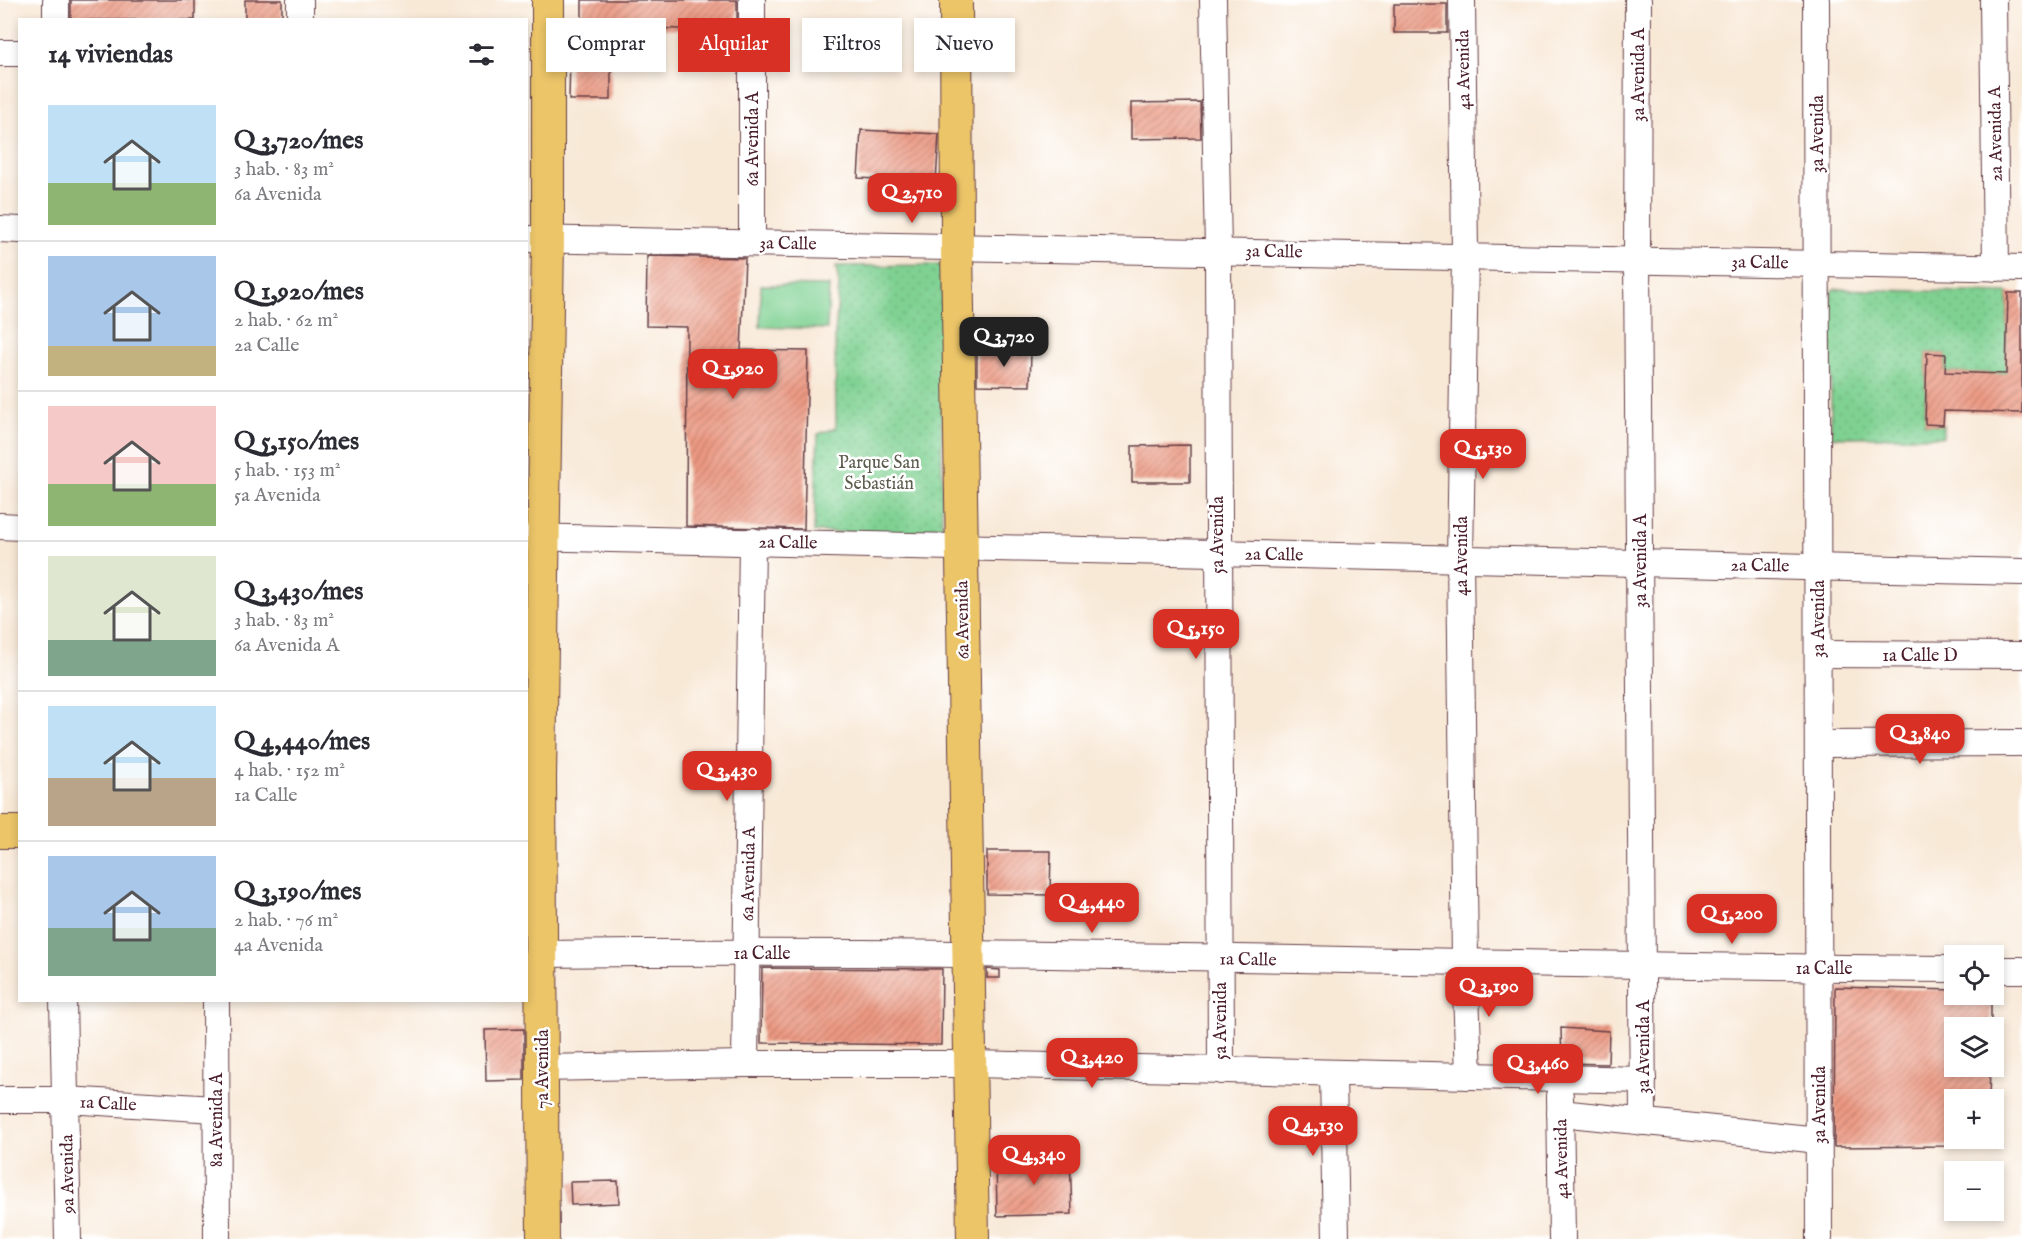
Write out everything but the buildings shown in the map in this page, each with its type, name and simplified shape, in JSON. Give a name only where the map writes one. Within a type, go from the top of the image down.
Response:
[{"type":"main road","name":"7a Avenida","points":[[543,1239],[541,954],[533,778],[537,239],[548,0]]},
{"type":"main road","name":"6a Avenida","points":[[957,0],[957,247],[973,1239]]},
{"type":"main road","points":[[0,832],[18,832]]},
{"type":"street","points":[[56,0],[56,18]]},
{"type":"street","points":[[300,0],[300,18]]},
{"type":"street","name":"6a Avenida A","points":[[752,0],[752,243]]},
{"type":"street","name":"5a Avenida","points":[[1214,0],[1218,250],[1217,552],[1221,1071]]},
{"type":"street","name":"4a Avenida","points":[[1462,0],[1465,255],[1460,558],[1465,961],[1469,1076]]},
{"type":"street","name":"3a Avenida A","points":[[1638,0],[1637,259],[1641,562],[1642,1122]]},
{"type":"street","name":"3a Avenida","points":[[1816,0],[1819,1239]]},
{"type":"street","name":"2a Avenida A","points":[[1993,0],[1996,268]]},
{"type":"street","points":[[0,53],[18,53]]},
{"type":"street","points":[[0,229],[18,230]]},
{"type":"street","name":"3a Calle","points":[[537,239],[1218,250],[2022,268]]},
{"type":"street","points":[[0,526],[18,527]]},
{"type":"street","name":"2a Calle","points":[[535,537],[2022,572]]},
{"type":"street","name":"6a Avenida A","points":[[746,1064],[752,541]]},
{"type":"street","name":"1a Calle D","points":[[1818,654],[2022,655]]},
{"type":"street","points":[[1819,744],[2022,743]]},
{"type":"street","name":"1a Calle","points":[[541,954],[967,953],[1944,969]]},
{"type":"street","points":[[2004,970],[2022,970]]},
{"type":"street","name":"9a Avenida","points":[[63,1002],[69,1239]]},
{"type":"street","name":"8a Avenida A","points":[[216,1002],[217,1239]]},
{"type":"street","points":[[542,1068],[746,1064],[971,1064],[1643,1080]]},
{"type":"street","points":[[1333,1073],[1336,1239]]},
{"type":"street","name":"4a Avenida","points":[[1560,1078],[1562,1239]]},
{"type":"street","name":"1a Calle","points":[[0,1101],[66,1101],[216,1109]]},
{"type":"street","points":[[1560,1113],[1819,1140]]},
{"type":"green space","name":"Parque San Sebastián","points":[[942,265],[942,534],[814,532],[818,434],[836,428],[835,335],[839,285],[836,266]]},
{"type":"green space","points":[[761,285],[829,286],[827,329],[760,327]]},
{"type":"green space","points":[[1834,289],[2008,293],[2006,374],[1945,372],[1946,354],[1927,353],[1925,424],[1943,425],[1943,437],[1831,437],[1831,292]]}]
